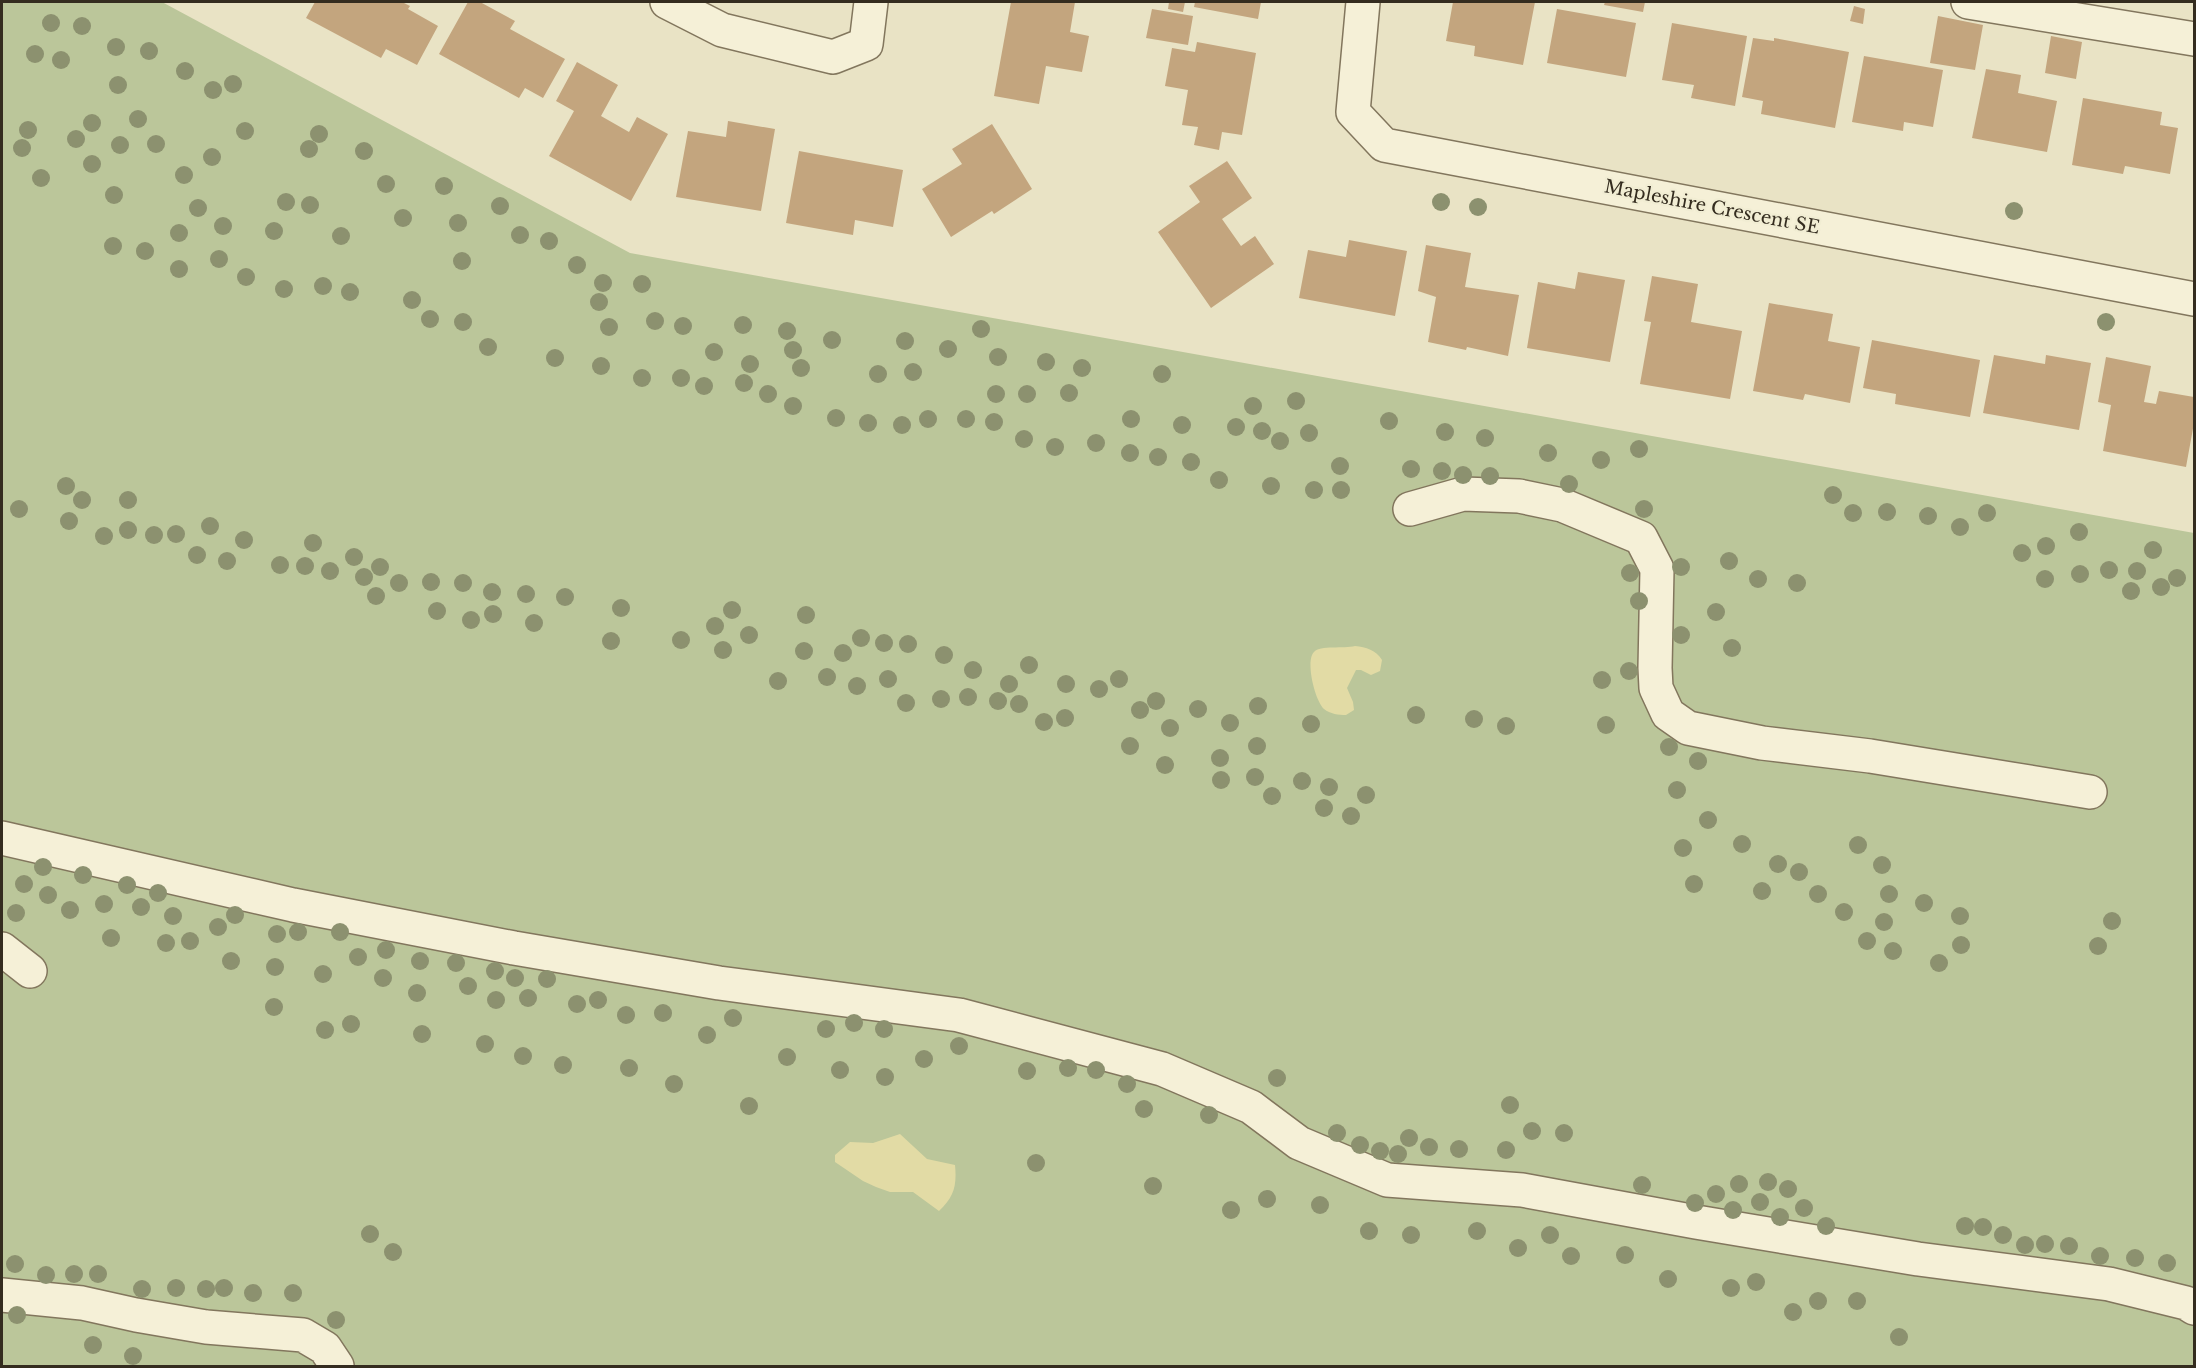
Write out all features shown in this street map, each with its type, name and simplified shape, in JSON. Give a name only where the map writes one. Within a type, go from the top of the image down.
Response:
[{"type":"street","points":[[667,2],[722,30],[833,57],[866,44],[871,2]]},
{"type":"street","name":"Mapleshire Crescent SE","points":[[1363,2],[1353,112],[1383,145],[2194,299]]},
{"type":"street","points":[[1968,2],[2194,39]]},
{"type":"street","points":[[1410,509],[1463,494],[1519,496],[1562,505],[1641,538],[1657,569],[1656,688],[1668,714],[1688,728],[1762,742],[1870,756],[2090,792]]},
{"type":"street","points":[[2,838],[293,905],[514,948],[719,983],[959,1015],[1162,1069],[1251,1107],[1299,1143],[1387,1180],[1522,1190],[1918,1259],[2109,1284],[2186,1303],[2194,1308]]},
{"type":"street","points":[[2,949],[30,971]]},
{"type":"street","points":[[2,1295],[82,1303],[136,1316],[206,1327],[303,1335],[325,1348],[337,1366]]},
{"type":"green space","points":[[2,2],[162,2],[630,253],[2194,533],[2194,1366],[2,1366]]},
{"type":"sand","points":[[1355,646],[1367,648],[1377,654],[1382,660],[1380,671],[1371,675],[1356,670],[1347,688],[1354,710],[1346,715],[1332,713],[1324,709],[1317,698],[1312,681],[1311,657],[1314,652],[1321,649]]},
{"type":"sand","points":[[900,1134],[927,1159],[955,1165],[953,1191],[939,1211],[913,1192],[890,1192],[876,1187],[835,1162],[835,1155],[850,1142],[873,1143]]},
{"type":"building","points":[[315,2],[402,2],[410,6],[408,9],[438,26],[417,65],[386,49],[381,58],[306,18]]},
{"type":"building","points":[[468,2],[480,2],[515,21],[510,29],[565,59],[543,98],[525,88],[519,98],[439,54]]},
{"type":"building","points":[[1011,2],[1075,2],[1070,32],[1089,36],[1082,72],[1046,66],[1039,104],[994,96]]},
{"type":"building","points":[[1169,2],[1185,2],[1183,12],[1168,9]]},
{"type":"building","points":[[1195,2],[1261,2],[1258,19],[1194,7]]},
{"type":"building","points":[[1453,2],[1535,2],[1523,65],[1474,56],[1475,46],[1446,41]]},
{"type":"building","points":[[1605,2],[1645,2],[1643,12],[1604,5]]},
{"type":"building","points":[[1854,6],[1865,9],[1863,24],[1850,21]]},
{"type":"building","points":[[1152,9],[1193,16],[1188,45],[1146,38]]},
{"type":"building","points":[[1557,9],[1636,23],[1626,77],[1547,63]]},
{"type":"building","points":[[1938,16],[1983,25],[1975,70],[1930,63]]},
{"type":"building","points":[[1672,23],[1747,36],[1735,106],[1691,98],[1694,85],[1662,80]]},
{"type":"building","points":[[2051,36],[2082,42],[2076,79],[2045,73]]},
{"type":"building","points":[[1753,38],[1774,41],[1774,38],[1849,52],[1835,128],[1761,114],[1763,101],[1742,97]]},
{"type":"building","points":[[1197,42],[1256,53],[1242,135],[1222,132],[1219,150],[1194,145],[1198,127],[1182,125],[1188,90],[1165,86],[1172,48],[1195,52]]},
{"type":"building","points":[[1864,56],[1943,70],[1933,127],[1904,122],[1903,131],[1852,122]]},
{"type":"building","points":[[577,62],[618,85],[601,116],[629,132],[637,117],[668,134],[631,201],[549,156],[574,111],[556,101]]},
{"type":"building","points":[[1986,69],[2021,75],[2018,93],[2057,101],[2047,152],[1972,138]]},
{"type":"building","points":[[2083,98],[2162,112],[2160,125],[2178,128],[2170,174],[2125,166],[2123,174],[2072,165]]},
{"type":"building","points":[[728,121],[775,129],[761,211],[676,197],[688,131],[726,137]]},
{"type":"building","points":[[992,124],[1032,189],[994,214],[992,211],[951,237],[922,189],[962,164],[952,149]]},
{"type":"building","points":[[799,151],[903,170],[893,227],[855,220],[853,235],[786,223]]},
{"type":"building","points":[[1227,161],[1252,198],[1222,219],[1241,246],[1255,236],[1274,264],[1211,308],[1158,232],[1200,202],[1189,186]]},
{"type":"building","points":[[1349,240],[1407,251],[1395,316],[1299,298],[1308,250],[1346,257]]},
{"type":"building","points":[[1426,245],[1471,253],[1465,287],[1519,295],[1508,356],[1428,342],[1436,297],[1418,291]]},
{"type":"building","points":[[1578,272],[1625,280],[1610,362],[1527,348],[1538,282],[1575,289]]},
{"type":"building","points":[[1652,276],[1698,284],[1691,322],[1742,331],[1730,399],[1640,384],[1651,322],[1644,321]]},
{"type":"building","points":[[1769,303],[1833,314],[1828,341],[1860,347],[1850,403],[1805,394],[1803,400],[1753,391]]},
{"type":"building","points":[[1872,340],[1980,360],[1970,417],[1895,404],[1896,394],[1863,388]]},
{"type":"building","points":[[1994,355],[2045,364],[2046,355],[2091,363],[2079,430],[1983,413]]},
{"type":"building","points":[[2106,357],[2151,366],[2144,402],[2156,404],[2159,391],[2194,397],[2194,423],[2186,467],[2103,451],[2111,405],[2098,402]]}]
